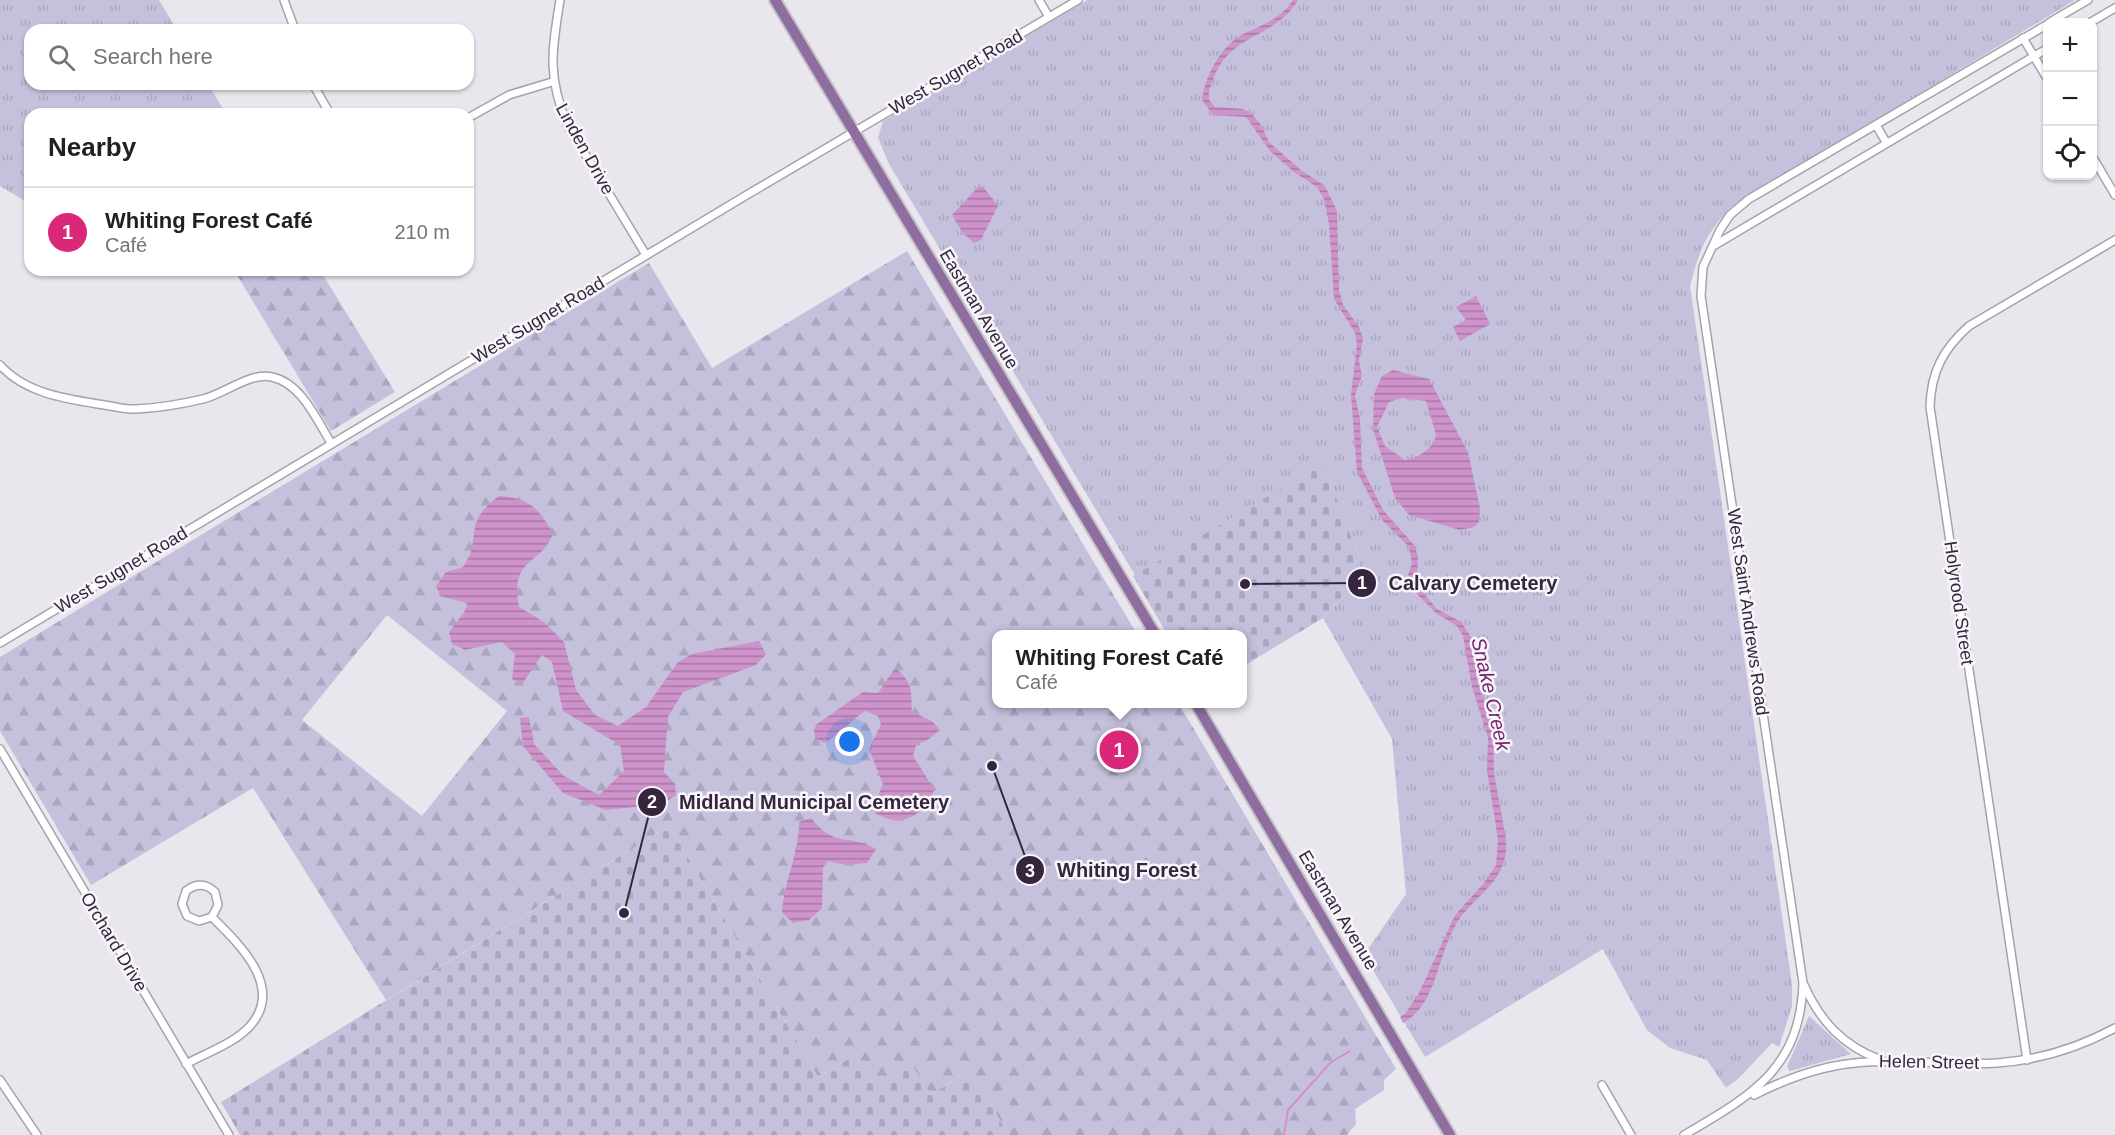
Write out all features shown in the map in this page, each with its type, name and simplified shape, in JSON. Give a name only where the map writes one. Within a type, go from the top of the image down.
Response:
[{"type":"main road","name":"Eastman Avenue","points":[[775,0],[1153,630]]},
{"type":"main road","name":"Eastman Avenue","points":[[1198,708],[1450,1135]]},
{"type":"street","points":[[284,0],[293,24]]},
{"type":"street","name":"Linden Drive","points":[[560,0],[552,63],[552,82],[567,124],[646,255]]},
{"type":"street","points":[[1039,0],[1049,17]]},
{"type":"street","name":"West Sugnet Road","points":[[0,643],[646,255],[1078,0]]},
{"type":"street","name":"West Saint Andrews Road","points":[[2057,18],[2088,0]]},
{"type":"street","points":[[2097,18],[2115,8]]},
{"type":"street","name":"West Saint Andrews Road","points":[[1684,1135],[1744,1100],[1778,1067],[1790,1048],[1799,1021],[1803,983],[1701,296],[1703,267],[1720,230],[1730,215],[1749,199],[2043,27]]},
{"type":"street","points":[[2023,39],[2043,72]]},
{"type":"street","points":[[1715,245],[2043,51]]},
{"type":"street","points":[[474,114],[508,94],[552,82]]},
{"type":"street","points":[[316,90],[327,108]]},
{"type":"street","points":[[1876,125],[1886,142]]},
{"type":"street","points":[[2097,164],[2115,195]]},
{"type":"street","name":"Holyrood Street","points":[[2027,1060],[1930,407],[1930,393],[1932,379],[1940,359],[1951,343],[1969,326],[2115,240]]},
{"type":"street","points":[[0,365],[8,374],[32,388],[53,396],[134,409],[204,399],[254,378],[271,376],[291,386],[311,410],[331,443]]},
{"type":"street","name":"Orchard Drive","points":[[0,749],[229,1135]]},
{"type":"street","points":[[198,884],[211,887],[218,898],[216,912],[212,917],[200,921],[187,916],[182,904],[186,891],[198,884]]},
{"type":"street","points":[[186,1064],[250,1027],[261,1010],[264,992],[260,978],[251,962],[212,917]]},
{"type":"street","name":"West Saint Andrews Road","points":[[1803,983],[1814,1008],[1830,1029],[1856,1049],[1884,1061]]},
{"type":"street","name":"Helen Street","points":[[1744,1100],[1814,1071],[1853,1063],[1884,1061],[1995,1063],[2027,1060],[2080,1044],[2115,1028]]},
{"type":"street","points":[[0,1080],[37,1135]]},
{"type":"street","points":[[1602,1085],[1631,1135]]},
{"type":"green space","points":[[0,0],[159,0],[173,24],[24,24],[24,90],[212,90],[222,108],[24,108],[24,200],[0,186]]},
{"type":"green space","points":[[1087,0],[2075,0],[1730,208],[1714,227],[1704,244],[1690,286],[1792,984],[1792,1006],[1779,1047],[1772,1043],[1739,1078],[1726,1088],[1707,1060],[1670,1048],[1647,1030],[1603,949],[1425,1057],[1364,955],[1406,894],[1392,739],[1323,618],[1348,592],[1359,557],[1323,465],[1135,575],[889,164],[878,138],[883,121]]},
{"type":"green space","points":[[907,251],[1135,630],[992,630],[992,708],[1181,708],[1396,1069],[1384,1080],[1384,1090],[1355,1109],[1356,1124],[1347,1135],[1009,1135],[969,1070],[931,1095],[874,1085],[855,1055],[818,1077],[669,826],[386,1000],[253,788],[91,885],[0,731],[0,657],[649,263],[712,368]],"holes":[[[387,615],[507,711],[422,816],[302,720]]]},
{"type":"green space","points":[[238,276],[324,276],[395,392],[331,431]]},
{"type":"green space","points":[[1323,464],[1359,557],[1356,576],[1348,592],[1323,618],[1247,664],[1247,630],[1165,630],[1133,576]]},
{"type":"green space","points":[[669,826],[818,1077],[855,1055],[874,1085],[911,1063],[931,1095],[969,1070],[1009,1135],[240,1135],[221,1102]]},
{"type":"green space","points":[[1809,1016],[1851,1054],[1790,1071],[1787,1067]]},
{"type":"shaded area","points":[[1293,0],[1298,0],[1278,22],[1231,52],[1214,77],[1209,100],[1215,107],[1243,109],[1251,113],[1261,125],[1269,142],[1301,170],[1325,186],[1337,211],[1339,290],[1343,305],[1359,327],[1363,338],[1359,360],[1362,376],[1355,395],[1360,419],[1362,468],[1383,510],[1415,546],[1418,557],[1417,579],[1425,595],[1437,609],[1461,622],[1477,646],[1476,676],[1493,731],[1494,773],[1506,839],[1506,854],[1496,878],[1461,917],[1448,940],[1429,993],[1414,1015],[1403,1023],[1400,1017],[1405,1014],[1419,993],[1455,915],[1484,883],[1496,865],[1498,839],[1487,771],[1488,738],[1472,687],[1463,636],[1457,626],[1437,614],[1412,589],[1408,575],[1412,563],[1409,547],[1382,520],[1357,472],[1351,395],[1357,344],[1355,333],[1334,299],[1329,224],[1324,199],[1317,187],[1294,172],[1270,151],[1246,117],[1213,115],[1202,100],[1210,72],[1228,46],[1243,34],[1277,17]]},
{"type":"shaded area","points":[[979,186],[984,188],[998,206],[981,240],[974,243],[962,232],[952,215]]},
{"type":"shaded area","points":[[1476,296],[1490,324],[1460,341],[1453,327],[1466,320],[1456,307]]},
{"type":"shaded area","points":[[1393,370],[1429,379],[1468,452],[1480,508],[1479,522],[1474,527],[1460,530],[1409,515],[1395,498],[1373,429],[1374,394],[1382,376]],"holes":[[[1402,398],[1426,401],[1436,435],[1435,440],[1424,452],[1405,460],[1385,446],[1377,427],[1389,402]]]},
{"type":"shaded area","points":[[499,496],[518,499],[532,506],[543,517],[553,533],[548,544],[522,570],[517,591],[519,607],[544,622],[564,642],[576,690],[595,715],[618,726],[646,707],[678,662],[692,654],[759,641],[766,654],[756,665],[683,692],[668,717],[664,772],[675,784],[676,795],[663,804],[606,810],[563,793],[523,746],[520,718],[529,717],[534,744],[564,776],[599,795],[624,771],[620,745],[563,711],[552,662],[542,655],[522,684],[512,679],[515,654],[502,642],[465,650],[452,644],[449,632],[468,607],[466,603],[440,596],[436,586],[446,572],[463,567],[469,557],[476,523],[480,515]]},
{"type":"shaded area","points":[[895,668],[910,687],[912,712],[932,721],[940,730],[929,739],[916,745],[913,756],[934,789],[933,794],[917,813],[906,819],[897,820],[876,814],[873,808],[883,784],[869,749],[881,724],[878,716],[865,711],[824,743],[815,738],[814,729],[817,724],[863,692],[878,693]]},
{"type":"shaded area","points":[[811,818],[827,834],[866,844],[876,849],[867,863],[846,865],[829,861],[823,867],[822,908],[809,920],[793,923],[782,912],[783,901],[797,845],[799,822]]},
{"type":"waterway","name":"Snake Creek","points":[[1284,1135],[1288,1110],[1330,1063],[1350,1051]]},
{"type":"place","name":"Calvary Cemetery","points":[[1245,584]]},
{"type":"place","name":"Whiting Forest Café","points":[[1119,750]]},
{"type":"place","name":"Whiting Forest","points":[[992,766]]},
{"type":"place","name":"Midland Municipal Cemetery","points":[[624,913]]}]
